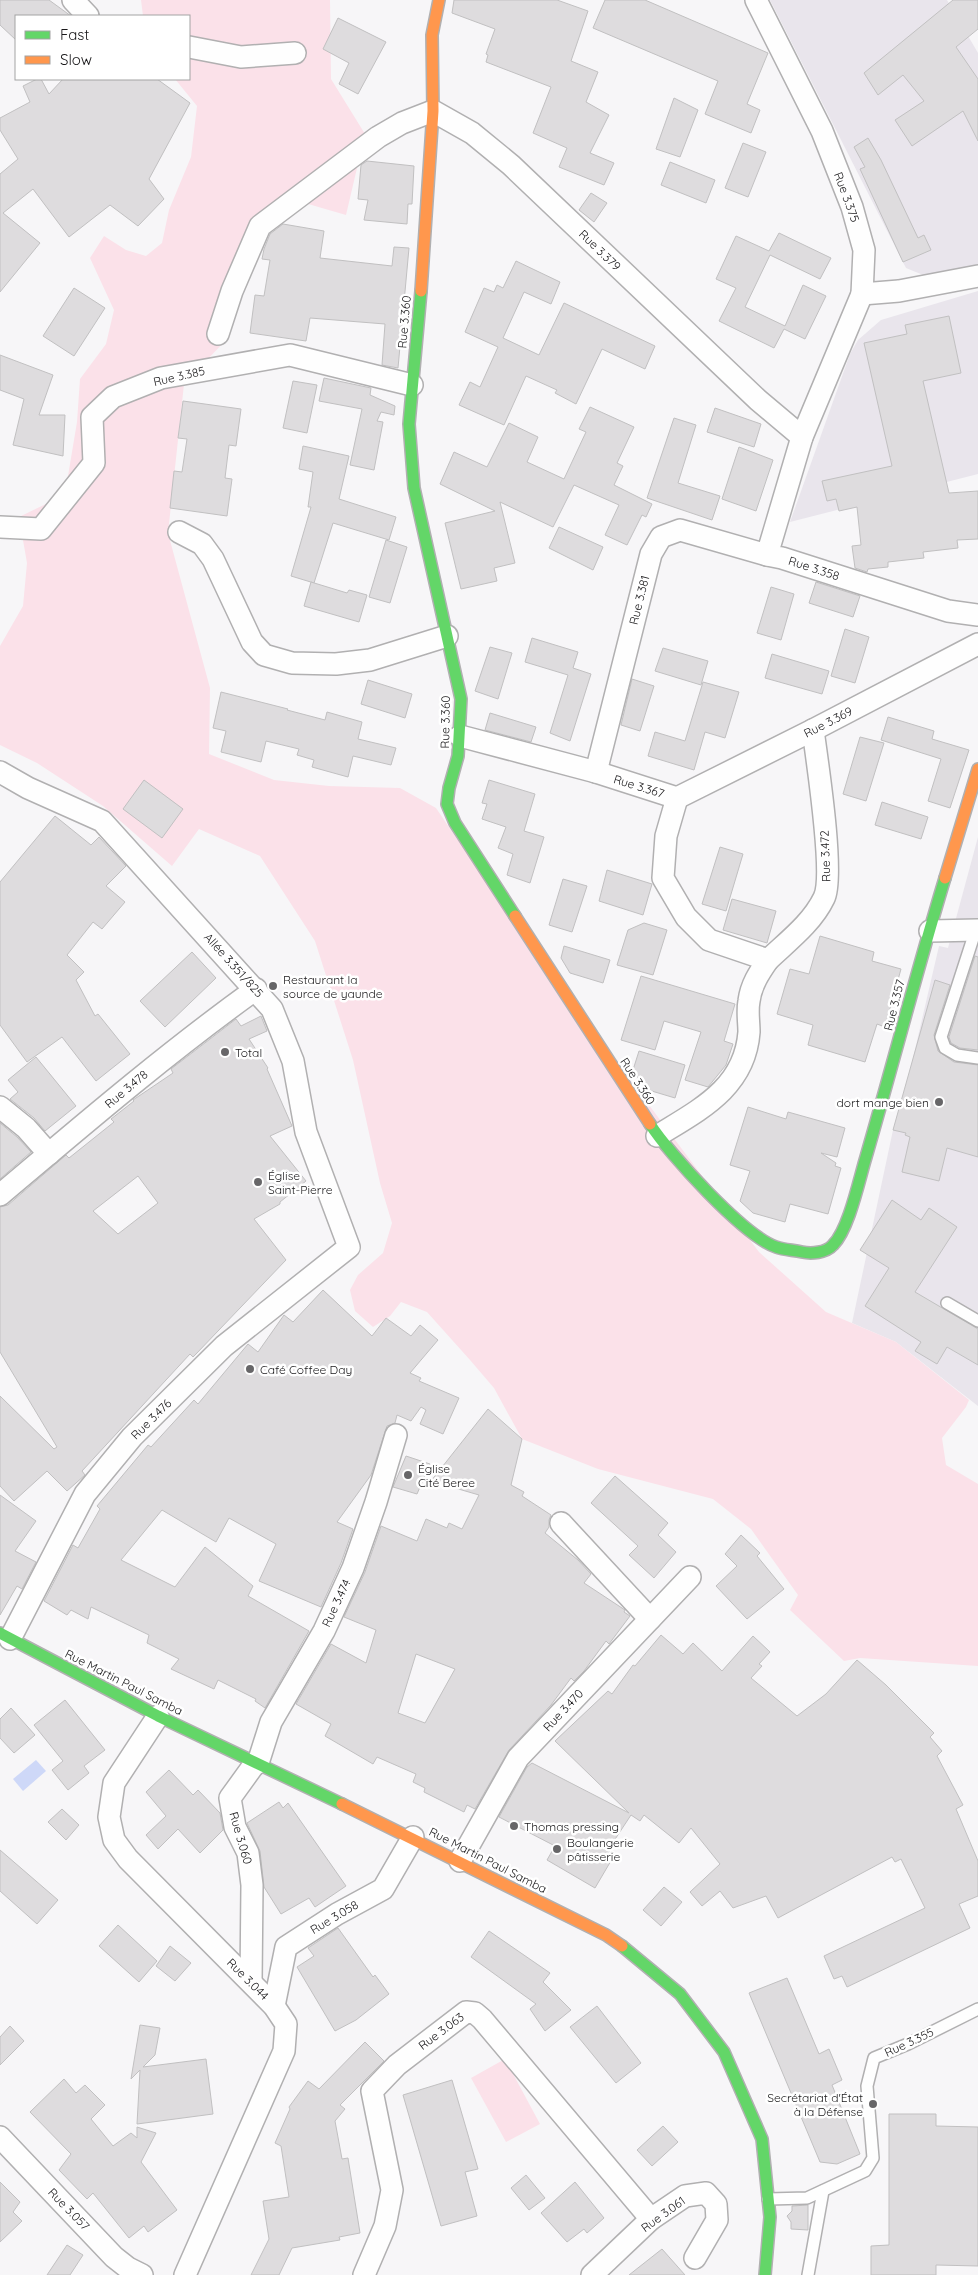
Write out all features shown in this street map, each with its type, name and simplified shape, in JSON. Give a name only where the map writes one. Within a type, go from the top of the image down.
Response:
[{"type":"street","points":[[73,0],[87,15]]},
{"type":"street","name":"Rue 3.360","points":[[439,0],[432,35],[433,111],[425,245],[409,424],[414,488],[461,699],[458,756],[449,788],[448,804],[455,822],[657,1136],[704,1189],[754,1235],[775,1248],[813,1254],[833,1246]]},
{"type":"street","name":"Rue 3.375","points":[[756,0],[822,131],[852,207],[864,250],[862,294]]},
{"type":"street","points":[[190,47],[241,56],[295,52]]},
{"type":"street","points":[[218,334],[232,291],[260,226],[378,137],[402,123],[433,111]]},
{"type":"street","name":"Rue 3.379","points":[[433,111],[472,133],[511,165],[758,400],[802,437]]},
{"type":"street","points":[[767,555],[802,437],[862,294],[899,291],[978,276]]},
{"type":"street","name":"Rue 3.385","points":[[0,527],[41,529],[94,463],[92,418],[113,397],[161,378],[290,354],[412,385]]},
{"type":"street","name":"Rue 3.381","points":[[596,772],[651,554],[661,537],[680,530],[767,555]]},
{"type":"street","points":[[179,532],[202,544],[213,559],[252,642],[264,655],[292,664],[336,664],[370,660],[447,636]]},
{"type":"street","name":"Rue 3.358","points":[[767,555],[782,558],[948,611],[978,615]]},
{"type":"street","name":"Rue 3.369","points":[[677,798],[978,644]]},
{"type":"street","name":"Rue 3.472","points":[[768,960],[814,915],[826,896],[828,866],[813,730]]},
{"type":"street","name":"Rue 3.367","points":[[460,736],[596,772],[677,798],[666,836],[663,878],[686,917],[709,940],[768,960]]},
{"type":"street","name":"Rue 3.357","points":[[833,1246],[850,1212],[894,1062],[912,987],[978,769]]},
{"type":"street","name":"Allée 3.351/825","points":[[0,772],[28,788],[102,821],[256,989],[272,1009],[293,1061],[306,1132],[350,1247]]},
{"type":"street","points":[[930,930],[977,930]]},
{"type":"street","points":[[657,1136],[709,1104],[731,1081],[744,1055],[749,1033],[749,1001],[751,993],[756,978],[768,960]]},
{"type":"street","name":"Rue 3.478","points":[[0,1196],[196,1033],[256,989]]},
{"type":"street","points":[[0,1107],[26,1128],[49,1154]]},
{"type":"street","name":"Rue 3.476","points":[[5,1636],[85,1494],[132,1437],[224,1346],[350,1247]]},
{"type":"street","name":"Rue 3.474","points":[[257,1763],[271,1722],[324,1631],[352,1568],[376,1502],[396,1435]]},
{"type":"street","points":[[561,1523],[650,1619]]},
{"type":"street","name":"Rue 3.470","points":[[460,1861],[518,1758],[690,1577]]},
{"type":"street","name":"Rue Martin Paul Samba","points":[[5,1636],[158,1716],[413,1837],[606,1935],[634,1954],[680,1994],[724,2052],[762,2139],[770,2217],[765,2275]]},
{"type":"street","name":"Rue 3.044","points":[[158,1716],[114,1783],[109,1817],[114,1840],[128,1859],[274,2006],[286,2024],[284,2051],[185,2275]]},
{"type":"street","name":"Rue 3.060","points":[[251,1982],[252,1885],[248,1854],[235,1827],[230,1798],[257,1763]]},
{"type":"street","name":"Rue 3.058","points":[[274,2006],[286,1947],[337,1914],[383,1890],[413,1837]]},
{"type":"street","name":"Rue 3.063","points":[[364,2275],[385,2226],[392,2190],[372,2091],[397,2065],[466,2012],[475,2013],[482,2019],[651,2219]]},
{"type":"street","name":"Rue 3.057","points":[[0,2137],[114,2256],[128,2268],[142,2275]]},
{"type":"street","name":"Rue 3.061","points":[[592,2275],[616,2265],[651,2219],[685,2196],[706,2193],[716,2204],[717,2220],[695,2258]]},
{"type":"lane","points":[[977,930],[941,1037],[945,1048],[957,1055],[978,1058]]},
{"type":"lane","points":[[948,1303],[978,1321]]},
{"type":"lane","name":"Rue 3.355","points":[[768,2199],[807,2198],[865,2171],[873,2158],[867,2086],[874,2058],[908,2044],[978,2009]]},
{"type":"lane","points":[[808,2275],[823,2191]]},
{"type":"shaded area","points":[[141,0],[330,0],[331,79],[365,134],[346,215],[291,199],[264,225],[226,340],[184,384],[168,533],[210,688],[209,754],[274,780],[329,786],[400,788],[436,808],[530,946],[759,1252],[826,1312],[896,1342],[969,1400],[966,1407],[942,1438],[946,1465],[978,1484],[978,1666],[860,1658],[844,1661],[790,1610],[798,1595],[751,1529],[713,1499],[598,1469],[522,1439],[494,1388],[427,1312],[401,1302],[390,1316],[373,1327],[355,1311],[350,1290],[358,1275],[383,1253],[392,1223],[380,1183],[353,1060],[315,941],[260,856],[199,829],[172,866],[103,806],[37,763],[0,745],[0,646],[23,606],[27,563],[19,517],[52,501],[66,488],[77,422],[80,379],[106,344],[114,310],[90,258],[104,236],[126,250],[146,256],[162,243],[169,210],[191,157],[197,106],[176,80],[190,80],[190,15],[143,15]]},
{"type":"shaded area","points":[[770,0],[947,0],[978,53],[978,264],[928,277],[906,268]]},
{"type":"shaded area","points":[[978,291],[978,474],[790,522],[850,354],[858,340],[881,320]]},
{"type":"shaded area","points":[[978,837],[978,1406],[896,1342],[852,1323],[893,1130],[910,1071],[939,946],[948,948]]},
{"type":"shaded area","points":[[505,2059],[540,2124],[506,2142],[471,2078]]},
{"type":"water","points":[[36,1760],[46,1771],[23,1791],[13,1779]]},
{"type":"building","points":[[0,0],[49,0],[70,15],[15,15],[15,39],[0,25]]},
{"type":"building","points":[[454,0],[557,0],[588,11],[571,61],[598,72],[586,102],[609,115],[590,153],[614,163],[604,185],[559,167],[567,148],[533,133],[551,87],[486,62],[488,55],[486,54],[495,29],[452,13]]},
{"type":"building","points":[[605,0],[645,0],[768,53],[747,104],[760,110],[751,133],[705,114],[718,81],[593,28]]},
{"type":"building","points":[[953,0],[978,0],[978,29],[956,47],[978,79],[978,141],[963,111],[912,146],[895,120],[924,101],[903,75],[878,95],[864,73]]},
{"type":"building","points":[[338,18],[386,42],[358,94],[339,84],[349,63],[323,49]]},
{"type":"building","points":[[35,80],[42,80],[49,94],[62,80],[158,80],[190,103],[149,179],[164,199],[138,226],[110,205],[69,237],[33,189],[3,213],[40,243],[0,292],[0,174],[18,159],[0,130],[0,118],[30,102],[23,86]]},
{"type":"building","points":[[674,98],[698,110],[680,157],[656,149]]},
{"type":"building","points":[[868,138],[881,160],[918,238],[924,235],[931,250],[903,262],[860,169],[865,167],[854,147]]},
{"type":"building","points":[[743,143],[766,152],[748,197],[725,188]]},
{"type":"building","points":[[367,161],[414,166],[412,204],[408,204],[407,224],[364,220],[368,200],[358,199],[361,165]]},
{"type":"building","points":[[670,162],[715,180],[706,203],[661,185]]},
{"type":"building","points":[[591,193],[607,203],[594,222],[579,210]]},
{"type":"building","points":[[283,224],[324,231],[320,258],[392,266],[394,247],[409,248],[398,368],[382,365],[385,324],[310,318],[306,341],[250,333],[255,295],[264,296],[270,260],[262,259],[264,249],[270,234]]},
{"type":"building","points":[[779,233],[831,258],[820,279],[770,255],[745,307],[785,326],[803,285],[826,296],[805,339],[784,329],[774,348],[719,321],[736,288],[716,279],[736,236],[769,251]]},
{"type":"building","points":[[516,261],[560,282],[551,304],[524,292],[503,338],[539,355],[564,303],[655,346],[645,369],[602,349],[576,404],[555,393],[557,390],[526,376],[504,425],[459,405],[470,382],[480,387],[498,347],[465,332],[484,288],[494,292],[497,285],[503,288]]},
{"type":"building","points":[[74,288],[105,308],[74,356],[43,336]]},
{"type":"building","points":[[949,316],[961,373],[923,381],[949,493],[978,491],[978,539],[957,540],[958,548],[923,552],[924,558],[888,562],[888,567],[868,569],[867,572],[855,568],[852,546],[861,545],[857,507],[839,511],[836,499],[827,501],[822,481],[892,466],[864,343],[907,334],[905,325]]},
{"type":"building","points":[[0,355],[53,375],[39,415],[65,415],[63,456],[13,445],[24,399],[0,390]]},
{"type":"building","points":[[324,378],[371,388],[370,395],[395,406],[394,415],[381,412],[377,421],[383,422],[374,470],[350,465],[362,409],[319,401]]},
{"type":"building","points":[[293,381],[317,385],[307,433],[283,428]]},
{"type":"building","points":[[183,401],[241,409],[236,446],[229,445],[225,478],[232,479],[227,516],[170,508],[174,471],[182,472],[187,439],[178,438]]},
{"type":"building","points":[[590,407],[634,427],[617,463],[623,466],[614,485],[652,504],[646,517],[642,515],[627,545],[605,535],[619,505],[574,485],[553,527],[500,502],[515,563],[494,568],[497,581],[461,589],[445,523],[495,511],[440,484],[454,452],[487,467],[509,423],[538,437],[527,462],[564,479],[586,432],[579,429]]},
{"type":"building","points":[[715,408],[761,424],[754,447],[707,432]]},
{"type":"building","points":[[674,418],[696,425],[678,483],[720,496],[712,520],[647,498]]},
{"type":"building","points":[[303,446],[349,456],[339,499],[396,517],[389,540],[333,523],[314,583],[291,576],[311,507],[308,507],[313,472],[299,469]]},
{"type":"building","points":[[739,447],[773,460],[756,511],[722,499]]},
{"type":"building","points":[[559,527],[603,547],[593,570],[549,548]]},
{"type":"building","points":[[386,540],[407,547],[390,603],[369,597]]},
{"type":"building","points":[[311,582],[347,593],[349,590],[367,595],[359,622],[304,606]]},
{"type":"building","points":[[816,582],[860,596],[853,617],[809,603]]},
{"type":"building","points":[[771,587],[794,594],[781,640],[757,633]]},
{"type":"building","points":[[845,629],[869,637],[855,683],[831,676]]},
{"type":"building","points":[[532,638],[578,652],[573,668],[591,674],[570,741],[550,733],[568,675],[525,662]]},
{"type":"building","points":[[490,647],[512,653],[498,699],[475,691]]},
{"type":"building","points":[[663,648],[708,661],[701,685],[655,671]]},
{"type":"building","points":[[772,654],[829,671],[822,694],[765,678]]},
{"type":"building","points":[[632,679],[654,686],[640,731],[621,725]]},
{"type":"building","points":[[368,680],[412,694],[405,718],[361,704]]},
{"type":"building","points":[[703,682],[739,692],[725,738],[705,732],[694,770],[648,756],[655,732],[685,741]]},
{"type":"building","points":[[221,692],[325,720],[327,712],[362,722],[358,739],[396,748],[391,765],[353,756],[348,777],[312,767],[314,760],[297,755],[299,749],[266,741],[261,762],[221,752],[226,731],[213,728]]},
{"type":"building","points":[[490,713],[536,727],[531,742],[485,730]]},
{"type":"building","points":[[888,717],[934,731],[932,739],[969,750],[950,808],[928,801],[941,759],[881,740]]},
{"type":"building","points":[[860,737],[884,743],[866,801],[843,794]]},
{"type":"building","points":[[144,780],[183,809],[162,838],[123,809]]},
{"type":"building","points":[[489,780],[535,794],[524,831],[544,837],[530,883],[507,875],[513,854],[498,848],[506,827],[482,819],[487,804],[482,803]]},
{"type":"building","points":[[882,802],[928,817],[921,839],[875,825]]},
{"type":"building","points":[[55,816],[91,845],[99,837],[126,866],[106,886],[125,902],[102,929],[93,922],[67,955],[84,972],[76,980],[95,1016],[98,1014],[130,1054],[96,1081],[62,1037],[27,1062],[0,1025],[0,882]]},
{"type":"building","points":[[720,847],[743,854],[726,911],[702,904]]},
{"type":"building","points":[[607,870],[652,884],[643,915],[599,901]]},
{"type":"building","points":[[563,879],[587,886],[572,932],[549,925]]},
{"type":"building","points":[[732,899],[776,911],[767,943],[723,930]]},
{"type":"building","points":[[644,923],[667,930],[653,975],[617,965],[628,930]]},
{"type":"building","points":[[820,936],[874,952],[872,961],[901,969],[885,1027],[877,1024],[865,1062],[808,1045],[813,1025],[777,1014],[790,969],[809,974]]},
{"type":"building","points":[[564,946],[610,960],[603,983],[570,973],[561,958]]},
{"type":"building","points":[[192,952],[216,978],[165,1027],[140,1001]]},
{"type":"building","points":[[975,956],[978,957],[978,1050],[960,1048],[951,1043],[949,1037]]},
{"type":"building","points":[[641,976],[735,1004],[724,1041],[733,1044],[726,1065],[708,1087],[685,1080],[701,1032],[664,1021],[655,1050],[621,1040]]},
{"type":"building","name":"dort mange bien","points":[[935,980],[950,985],[934,1035],[938,1051],[954,1062],[978,1065],[978,1157],[947,1148],[939,1181],[902,1172],[910,1137],[905,1135],[906,1133],[893,1130]]},
{"type":"building","points":[[261,1016],[267,1031],[249,1039],[268,1068],[292,1126],[270,1136],[306,1181],[280,1204],[254,1219],[286,1260],[193,1357],[190,1354],[82,1471],[85,1475],[67,1491],[47,1471],[14,1501],[0,1486],[0,1396],[54,1449],[57,1447],[0,1352],[0,1207],[8,1205],[66,1155],[69,1158],[114,1122],[111,1119],[133,1100],[173,1073],[171,1069],[236,1019],[241,1026]],"holes":[[[138,1176],[158,1203],[118,1234],[93,1211]]]},
{"type":"building","points":[[639,1051],[685,1065],[675,1098],[645,1089],[633,1070]]},
{"type":"building","points":[[36,1057],[76,1106],[45,1131],[34,1118],[10,1099],[18,1092],[8,1080]]},
{"type":"building","points":[[748,1107],[786,1119],[788,1112],[845,1128],[837,1157],[821,1153],[836,1163],[835,1166],[841,1168],[828,1214],[790,1204],[785,1222],[753,1213],[740,1201],[750,1171],[730,1165]]},
{"type":"building","points":[[0,1123],[31,1152],[0,1179]]},
{"type":"building","points":[[892,1200],[921,1220],[929,1208],[957,1227],[915,1292],[978,1329],[978,1365],[947,1347],[937,1364],[915,1351],[921,1342],[865,1306],[889,1268],[860,1250]]},
{"type":"building","points":[[323,1290],[372,1336],[386,1318],[411,1336],[420,1325],[438,1340],[410,1373],[421,1378],[419,1381],[459,1398],[443,1434],[420,1424],[426,1410],[421,1407],[411,1421],[397,1415],[395,1423],[387,1426],[371,1475],[337,1522],[353,1529],[341,1563],[321,1607],[259,1581],[276,1544],[229,1518],[216,1542],[162,1510],[121,1560],[175,1587],[205,1547],[253,1586],[248,1596],[309,1631],[265,1708],[255,1701],[256,1699],[218,1680],[214,1689],[171,1669],[179,1659],[147,1643],[149,1635],[91,1607],[88,1619],[71,1610],[67,1615],[44,1601],[73,1545],[78,1548],[100,1509],[97,1506],[148,1445],[151,1447],[194,1400],[198,1404],[248,1344],[258,1352],[284,1315],[293,1322]]},
{"type":"building","points":[[488,1409],[522,1439],[511,1485],[524,1492],[522,1496],[551,1515],[549,1527],[545,1533],[578,1560],[591,1574],[584,1583],[625,1610],[624,1612],[630,1616],[609,1644],[606,1641],[584,1671],[574,1681],[571,1678],[551,1705],[509,1750],[475,1809],[467,1805],[464,1812],[424,1792],[425,1788],[413,1782],[416,1774],[377,1757],[373,1764],[325,1736],[331,1724],[296,1704],[331,1644],[366,1663],[376,1630],[344,1617],[365,1572],[381,1526],[417,1541],[426,1519],[447,1528],[449,1523],[462,1529],[479,1495],[431,1481]],"holes":[[[416,1654],[455,1669],[425,1723],[398,1713]]]},
{"type":"building","points":[[406,1456],[430,1464],[417,1494],[393,1487]]},
{"type":"building","points":[[615,1476],[668,1523],[658,1535],[676,1552],[654,1578],[629,1555],[638,1546],[591,1503]]},
{"type":"building","points":[[0,1495],[36,1521],[15,1551],[36,1562],[22,1589],[17,1586],[0,1615]]},
{"type":"building","points":[[741,1535],[760,1553],[757,1556],[784,1589],[747,1619],[716,1586],[737,1566],[725,1554]]},
{"type":"building","points":[[661,1635],[683,1654],[693,1643],[722,1671],[753,1636],[770,1652],[759,1664],[762,1666],[751,1678],[797,1716],[826,1694],[857,1660],[886,1685],[934,1733],[930,1737],[942,1751],[937,1756],[963,1805],[956,1809],[978,1861],[978,1896],[959,1904],[970,1928],[847,1987],[842,1976],[834,1979],[824,1956],[925,1908],[901,1859],[895,1862],[892,1857],[778,1918],[766,1896],[733,1908],[720,1891],[702,1906],[690,1892],[720,1864],[691,1828],[679,1843],[644,1815],[640,1821],[631,1815],[608,1850],[615,1854],[595,1888],[547,1860],[555,1846],[499,1817],[527,1767],[532,1763],[629,1813],[555,1741],[608,1691],[612,1694],[633,1665],[635,1666]]},
{"type":"building","points":[[65,1700],[105,1750],[84,1766],[89,1773],[68,1790],[52,1770],[63,1761],[34,1725]]},
{"type":"building","points":[[11,1708],[35,1735],[14,1753],[0,1738],[0,1719]]},
{"type":"building","points":[[169,1770],[193,1795],[198,1790],[220,1813],[223,1830],[200,1853],[178,1829],[158,1849],[146,1835],[166,1816],[146,1792]]},
{"type":"building","points":[[279,1802],[283,1808],[288,1803],[346,1886],[315,1907],[309,1898],[281,1914],[264,1887],[260,1851],[247,1823]]},
{"type":"building","points":[[62,1809],[79,1825],[66,1840],[48,1822]]},
{"type":"building","points":[[0,1850],[58,1900],[37,1924],[0,1891]]},
{"type":"building","points":[[664,1887],[682,1902],[661,1926],[643,1910]]},
{"type":"building","points":[[118,1925],[157,1961],[139,1982],[99,1946]]},
{"type":"building","points":[[338,1928],[373,1977],[375,1975],[389,1994],[356,2020],[335,2031],[297,1967],[314,1956],[308,1948]]},
{"type":"building","points":[[489,1931],[550,1973],[543,1982],[571,2010],[545,2031],[530,2009],[536,2004],[471,1957]]},
{"type":"building","points":[[170,1946],[191,1963],[175,1981],[156,1966]]},
{"type":"building","points":[[787,1978],[819,2054],[829,2049],[842,2080],[832,2085],[860,2154],[837,2164],[820,2162],[749,1993]]},
{"type":"building","points":[[597,2006],[641,2063],[616,2083],[570,2027]]},
{"type":"building","points":[[140,2025],[160,2028],[155,2055],[143,2067],[206,2059],[213,2114],[137,2124],[140,2070],[131,2079]]},
{"type":"building","points":[[10,2026],[24,2041],[0,2065],[0,2037]]},
{"type":"building","points":[[365,2042],[384,2061],[340,2105],[345,2109],[335,2121],[342,2159],[348,2158],[360,2233],[339,2237],[340,2240],[292,2248],[279,2275],[251,2275],[269,2239],[263,2201],[289,2197],[281,2146],[275,2143],[290,2109],[289,2107],[308,2081],[319,2089]]},
{"type":"building","points":[[64,2079],[76,2093],[85,2085],[105,2105],[91,2119],[113,2146],[131,2133],[137,2138],[137,2127],[156,2133],[141,2162],[177,2210],[148,2232],[144,2226],[129,2238],[93,2193],[87,2199],[59,2170],[71,2154],[30,2112]]},
{"type":"building","points":[[452,2080],[478,2169],[465,2172],[477,2216],[441,2226],[403,2095]]},
{"type":"building","points":[[889,2114],[936,2114],[936,2126],[978,2127],[978,2266],[936,2265],[936,2275],[871,2275],[871,2246],[889,2245]]},
{"type":"building","points":[[663,2126],[678,2142],[652,2166],[637,2150]]},
{"type":"building","points":[[526,2175],[545,2198],[529,2210],[511,2188]]},
{"type":"building","points":[[0,2182],[20,2202],[13,2212],[22,2221],[0,2242]]},
{"type":"building","points":[[575,2182],[604,2218],[587,2233],[584,2229],[567,2242],[541,2213]]},
{"type":"building","points":[[808,2205],[808,2230],[791,2229],[791,2222],[787,2216],[792,2211],[792,2206]]},
{"type":"building","points":[[67,2245],[83,2255],[70,2275],[47,2275]]},
{"type":"building","points":[[662,2249],[685,2275],[629,2275]]},
{"type":"traffic: fast","points":[[421,291],[409,424],[414,488],[461,699],[458,756],[449,788],[447,804],[455,823],[515,916]]},
{"type":"traffic: fast","points":[[650,1124],[673,1154],[708,1193],[762,1240],[779,1248],[806,1253],[814,1253],[830,1248],[839,1238],[853,1204],[945,878]]},
{"type":"traffic: fast","points":[[0,1633],[158,1716],[342,1804]]},
{"type":"traffic: fast","points":[[622,1946],[680,1994],[724,2052],[762,2139],[770,2217],[765,2275]]},
{"type":"traffic: slow","points":[[421,291],[433,111],[432,35],[439,0]]},
{"type":"traffic: slow","points":[[945,878],[978,769]]},
{"type":"traffic: slow","points":[[515,916],[650,1124]]},
{"type":"traffic: slow","points":[[342,1804],[606,1935],[622,1946]]},
{"type":"place","name":"Restaurant la source de yaunde","points":[[273,986]]},
{"type":"place","name":"Total","points":[[225,1052]]},
{"type":"place","name":"dort mange bien","points":[[939,1102]]},
{"type":"place","name":"Église Saint-Pierre","points":[[258,1182]]},
{"type":"place","name":"Café Coffee Day","points":[[250,1369]]},
{"type":"place","name":"Église Cité Beree","points":[[408,1475]]},
{"type":"place","name":"Thomas pressing","points":[[514,1826]]},
{"type":"place","name":"Boulangerie pâtisserie","points":[[557,1849]]},
{"type":"place","name":"Secrétariat d'État à la Défense","points":[[873,2104]]}]
